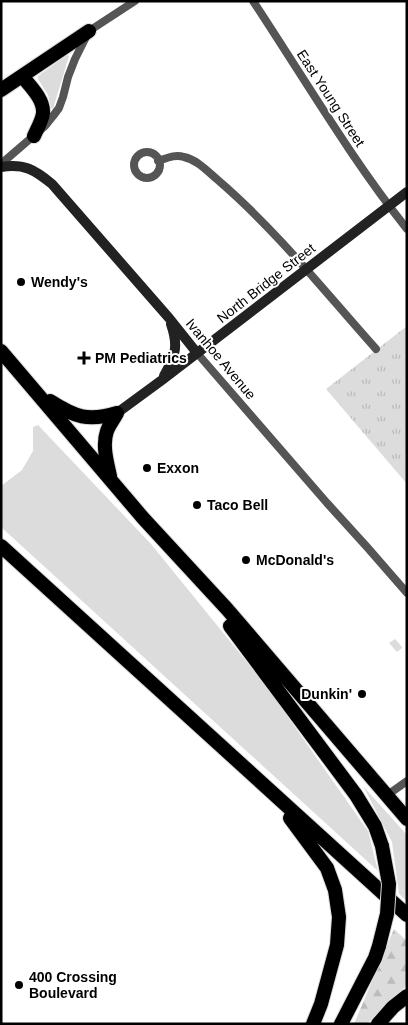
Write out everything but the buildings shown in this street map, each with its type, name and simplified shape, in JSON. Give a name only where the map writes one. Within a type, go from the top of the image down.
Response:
[{"type":"highway","points":[[1,90],[89,32]]},
{"type":"highway","points":[[22,76],[37,95],[43,108],[34,136]]},
{"type":"highway","points":[[1,351],[111,480],[227,609],[407,819]]},
{"type":"highway","points":[[40,395],[66,411],[85,417],[108,416],[117,413]]},
{"type":"highway","points":[[111,480],[105,447],[108,429],[117,413]]},
{"type":"highway","points":[[166,542],[231,626],[356,795],[375,826],[382,846],[389,884],[387,914],[379,946],[371,965],[340,1024]]},
{"type":"highway","points":[[1,546],[407,915]]},
{"type":"highway","points":[[266,788],[327,868],[335,890],[339,917],[337,945],[321,1004],[313,1024]]},
{"type":"highway","points":[[378,1024],[393,1006],[407,996]]},
{"type":"street","points":[[1,164],[45,126],[58,108],[71,68],[89,32],[135,1]]},
{"type":"street","name":"East Young Street","points":[[253,1],[293,61],[344,144],[407,229]]},
{"type":"street","points":[[158,161],[173,156],[185,157],[199,165],[237,197],[279,239],[376,349]]},
{"type":"street","name":"Ivanhoe Avenue","points":[[1,167],[24,166],[36,171],[52,184],[407,593]]},
{"type":"street","name":"North Bridge Street","points":[[117,413],[407,192]]},
{"type":"street","points":[[162,380],[173,361],[176,351],[176,341],[169,318]]},
{"type":"street","points":[[386,796],[407,781]]},
{"type":"green space","points":[[67,55],[69,56],[53,109],[38,76]]},
{"type":"green space","points":[[407,326],[407,484],[326,389]]},
{"type":"green space","points":[[38,425],[151,544],[264,683],[368,831],[378,871],[1,527],[1,486],[22,470],[33,451],[33,427]]},
{"type":"green space","points":[[395,639],[402,647],[397,652],[389,643]]},
{"type":"green space","points":[[363,786],[407,835],[407,901],[399,894],[392,842]]},
{"type":"green space","points":[[394,929],[407,941],[407,985],[367,1024],[354,1024]]},
{"type":"place","name":"Wendy's","points":[[21,282]]},
{"type":"place","name":"PM Pediatrics","points":[[84,358]]},
{"type":"place","name":"Exxon","points":[[147,468]]},
{"type":"place","name":"Taco Bell","points":[[197,505]]},
{"type":"place","name":"McDonald's","points":[[246,560]]},
{"type":"place","name":"Dunkin'","points":[[362,694]]},
{"type":"place","name":"400 Crossing Boulevard","points":[[19,985]]}]
